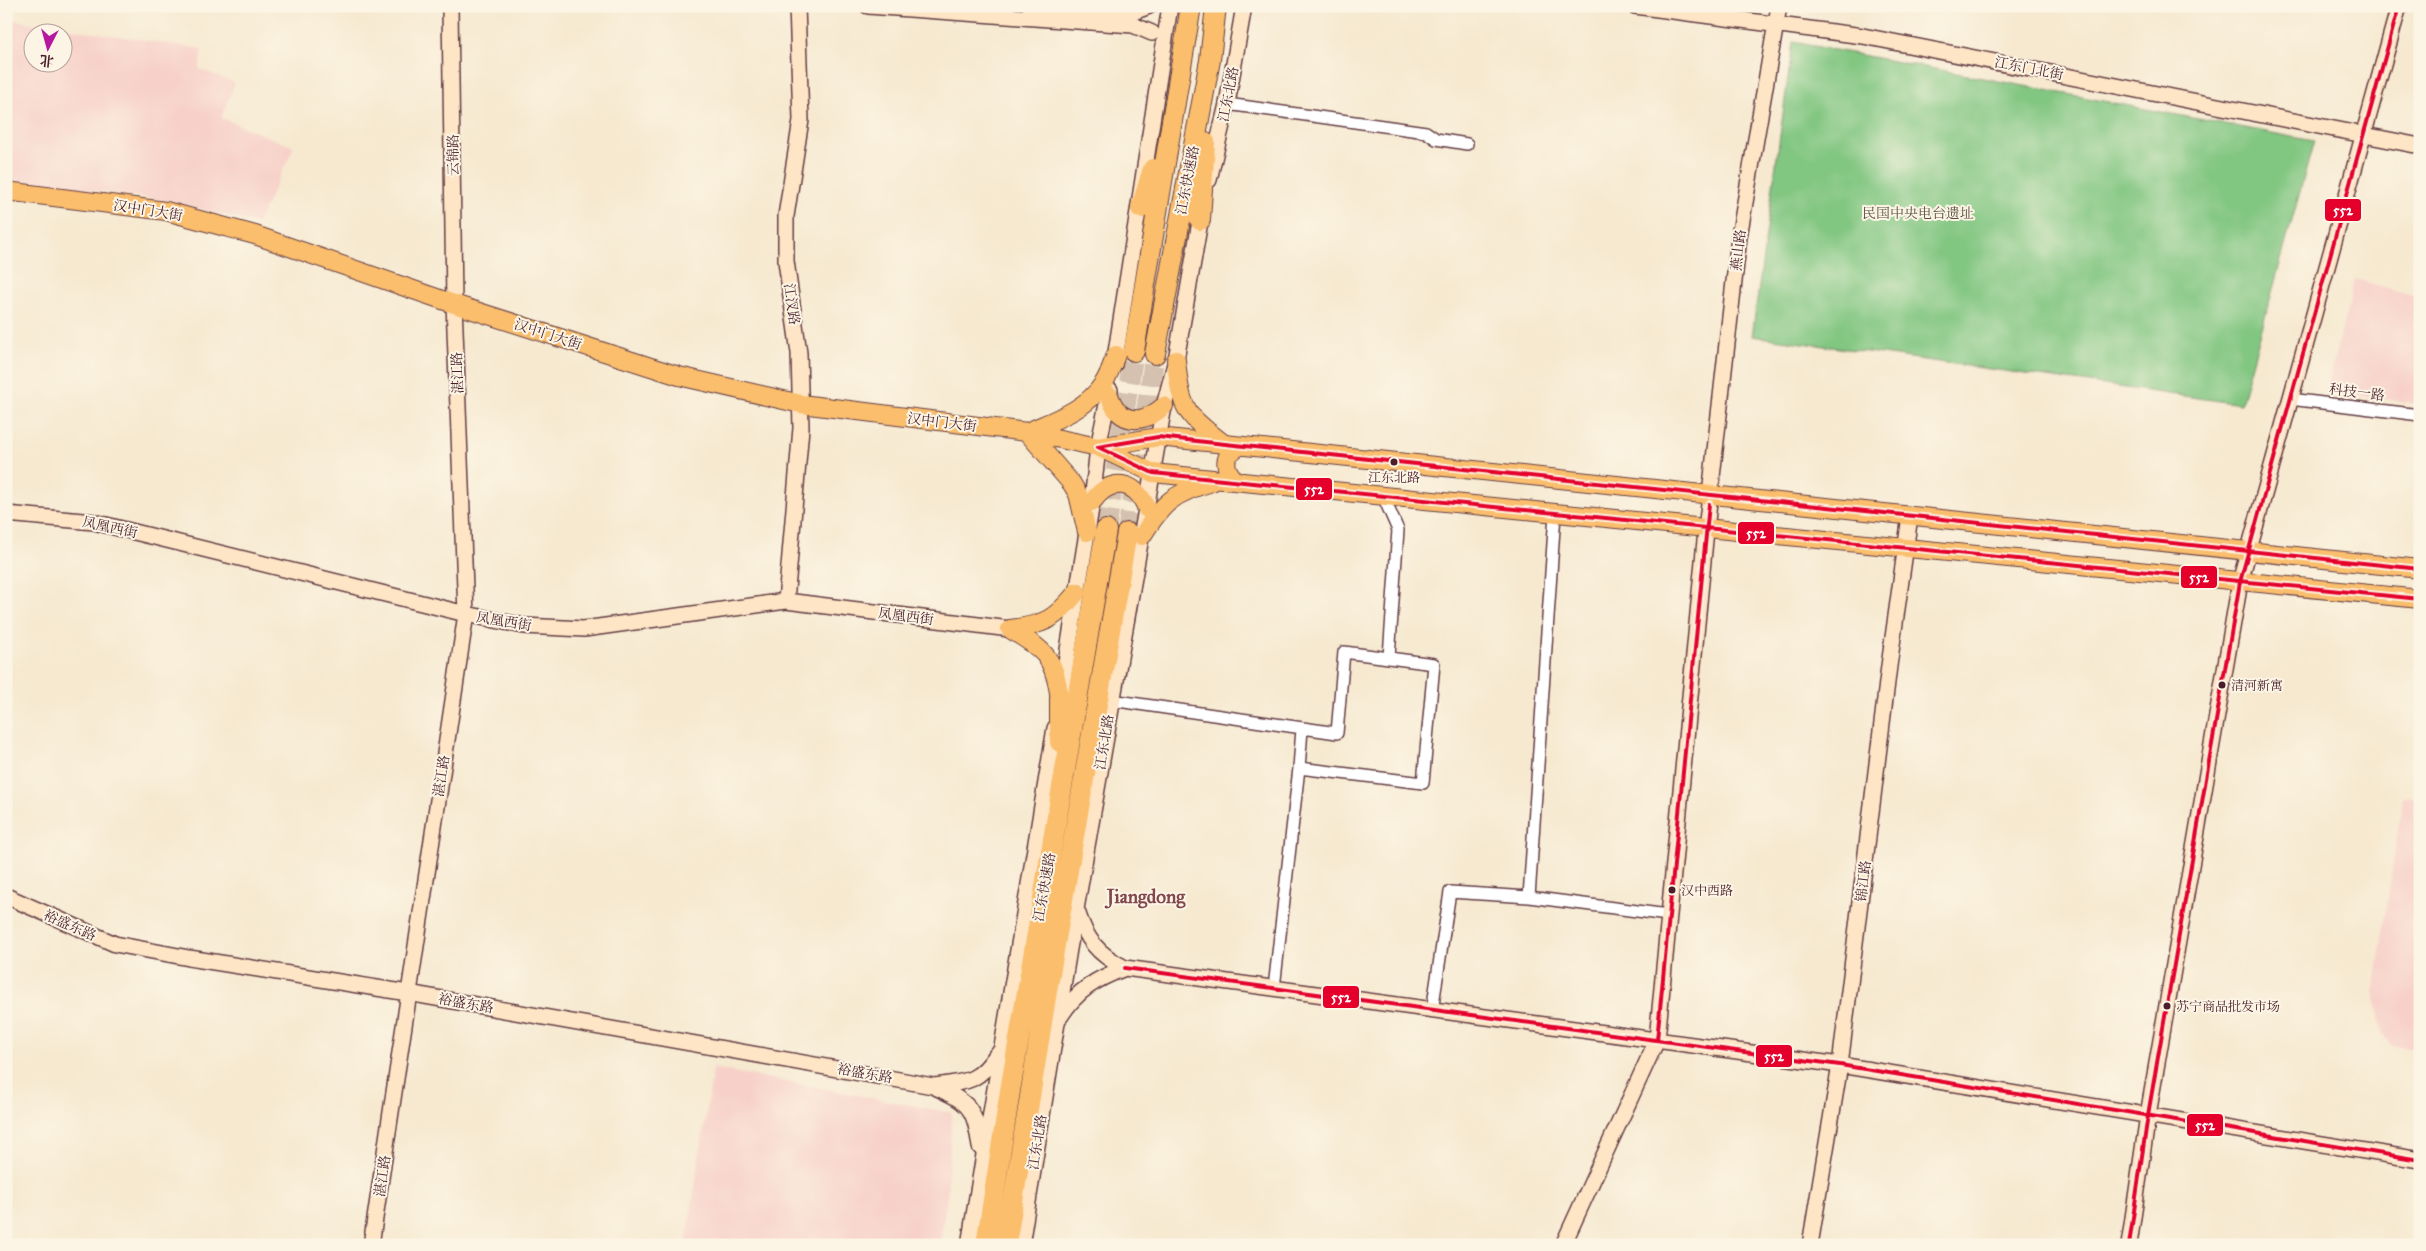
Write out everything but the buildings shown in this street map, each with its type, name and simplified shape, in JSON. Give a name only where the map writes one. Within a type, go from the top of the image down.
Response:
[{"type":"highway","name":"江东快速路","points":[[1125,353],[1191,6]]},
{"type":"highway","name":"江东快速路","points":[[1155,354],[1210,60],[1216,6]]},
{"type":"highway","points":[[1200,220],[1210,60]]},
{"type":"highway","points":[[1140,208],[1174,103]]},
{"type":"highway","name":"江东快速路","points":[[1006,1245],[1069,802],[1096,531]]},
{"type":"highway","name":"江东快速路","points":[[986,1245],[991,1210],[1069,802],[1134,535]]},
{"type":"highway","points":[[1060,699],[1069,802]]},
{"type":"highway","points":[[1069,802],[1111,700]]},
{"type":"highway","points":[[980,1245],[991,1210]]},
{"type":"highway","points":[[1010,1245],[1011,1212]]},
{"type":"main road","name":"汉中门大街","points":[[6,191],[166,211],[254,235],[454,304],[679,376],[801,404],[1027,432],[1098,447],[1153,473],[1706,530],[2420,599]]},
{"type":"main road","points":[[1096,531],[1072,484],[1027,432],[1075,411],[1087,402],[1104,384],[1125,353]]},
{"type":"main road","points":[[1134,535],[1174,497],[1193,487],[1227,480],[1225,462],[1232,451],[1232,445],[1200,425],[1187,411],[1179,395],[1176,360]]},
{"type":"main road","points":[[1109,394],[1117,411],[1127,418],[1146,418],[1164,406]]},
{"type":"main road","name":"汉中门大街","points":[[1098,447],[1158,437],[2420,568]]},
{"type":"main road","points":[[1092,502],[1100,490],[1106,486],[1116,485],[1130,487],[1139,492],[1147,509]]},
{"type":"main road","points":[[1010,629],[1039,624],[1057,616],[1077,592]]},
{"type":"main road","points":[[1010,629],[1044,652],[1052,663],[1057,677],[1060,699]]},
{"type":"street","name":"云锦路","points":[[450,6],[454,304]]},
{"type":"street","name":"江汊路","points":[[786,601],[801,428],[799,353],[786,261],[786,216],[800,120],[797,6]]},
{"type":"street","points":[[868,6],[996,11],[1139,9],[1152,33],[1161,56]]},
{"type":"street","points":[[970,1245],[1077,592],[1096,531],[1092,502],[1098,447],[1109,394],[1125,353],[1140,208],[1161,56],[1170,6]]},
{"type":"street","name":"江东北路","points":[[1021,1245],[1056,1022],[1111,700],[1134,535],[1147,509],[1158,437],[1176,360],[1200,220],[1227,104],[1244,6]]},
{"type":"street","name":"江东门北街","points":[[1635,6],[1868,37],[2420,146]]},
{"type":"street","name":"燕山路","points":[[1563,1245],[1656,1040],[1706,530],[1739,237],[1779,6]]},
{"type":"street","points":[[2129,1245],[2148,1115],[2240,582],[2399,6]]},
{"type":"street","points":[[1020,10],[1133,26],[1152,33]]},
{"type":"street","points":[[1227,104],[1426,132],[1436,138],[1467,144]]},
{"type":"street","name":"湛江路","points":[[371,1245],[466,614],[454,304]]},
{"type":"street","name":"科技一路","points":[[2290,399],[2420,415]]},
{"type":"street","points":[[1384,496],[1398,530],[1388,657]]},
{"type":"street","name":"凤凰西街","points":[[6,514],[94,522],[466,614],[524,626],[584,629],[786,601],[1010,629]]},
{"type":"street","points":[[1529,897],[1555,514]]},
{"type":"street","name":"锦江路","points":[[1810,1245],[1840,1066],[1889,666],[1910,516]]},
{"type":"street","points":[[1111,700],[1337,733],[1344,652],[1434,664],[1423,783],[1298,768]]},
{"type":"street","points":[[1274,988],[1302,729]]},
{"type":"street","points":[[1432,1011],[1450,892],[1529,897],[1668,915]]},
{"type":"street","name":"裕盛东路","points":[[6,896],[115,944],[189,958],[408,993],[933,1086],[959,1098],[971,1109],[977,1126],[983,1163]]},
{"type":"street","points":[[1076,911],[1084,933],[1110,960],[1124,968],[1840,1066],[2420,1160]]},
{"type":"street","points":[[1056,1022],[1070,1000],[1090,984],[1124,968]]},
{"type":"street","name":"裕盛东路","points":[[933,1086],[960,1083],[976,1078],[986,1070],[1001,1048]]},
{"type":"shaded area","points":[[6,19],[26,22],[22,22],[22,72],[72,72],[72,29],[202,49],[199,69],[235,83],[221,118],[294,147],[257,224],[171,201],[13,180],[6,173]]},
{"type":"shaded area","points":[[2355,279],[2420,297],[2420,404],[2326,391]]},
{"type":"shaded area","points":[[2403,797],[2420,799],[2420,1049],[2392,1046],[2383,1036],[2374,991]]},
{"type":"shaded area","points":[[713,1068],[952,1113],[947,1196],[940,1245],[686,1245]]},
{"type":"green space","name":"民国中央电台遗址","points":[[1793,42],[2314,141],[2241,404],[1752,336]]},
{"type":"tunnel","points":[[1106,530],[1134,351]]},
{"type":"tunnel","points":[[1127,533],[1155,354]]},
{"type":"transit line","name":"552","points":[[2129,1245],[2148,1115],[2240,582],[2399,6]]},
{"type":"transit line","name":"552","points":[[1098,447],[1158,437],[2420,569]]},
{"type":"transit line","name":"552","points":[[1098,447],[1153,473],[2420,599]]},
{"type":"transit line","name":"552","points":[[1657,1040],[1709,504]]},
{"type":"transit line","name":"552","points":[[1125,968],[1840,1065],[2420,1160]]},
{"type":"place","name":"江东北路","points":[[1394,462]]},
{"type":"place","name":"清河新寓","points":[[2222,685]]},
{"type":"place","name":"汉中西路","points":[[1672,890]]},
{"type":"place","name":"苏宁商品批发市场","points":[[2167,1006]]},
{"type":"district","name":"Jiangdong","points":[[1146,896]]}]
